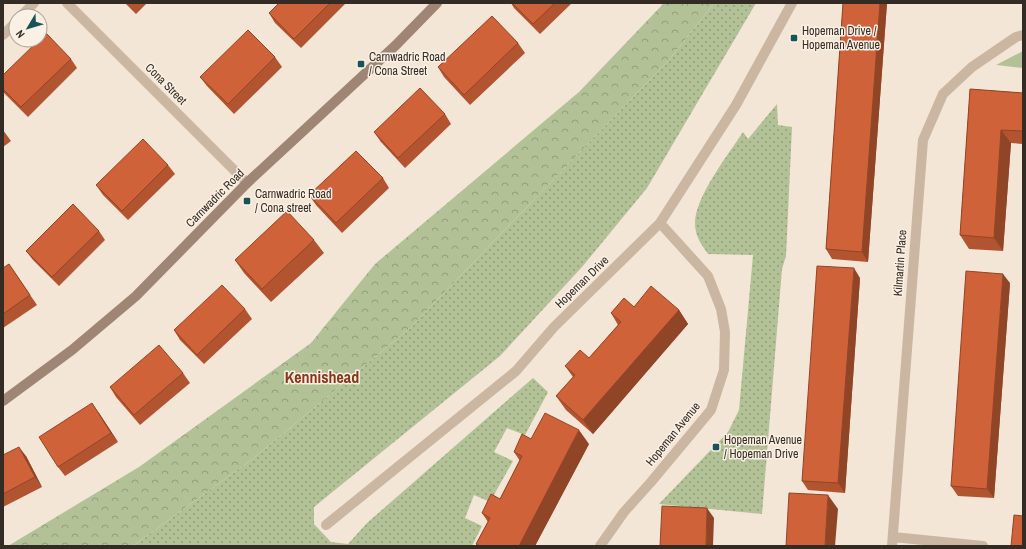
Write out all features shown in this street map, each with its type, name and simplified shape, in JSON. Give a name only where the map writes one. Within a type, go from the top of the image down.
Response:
[{"type":"street","name":"Cona Street","points":[[67,3],[247,183]]},
{"type":"street","name":"Carnwadric Road","points":[[3,401],[72,350],[136,296],[247,183],[396,44],[437,3]]},
{"type":"street","name":"Hopeman Drive","points":[[326,525],[516,370],[554,327],[660,223],[736,105],[792,3]]},
{"type":"street","name":"Kilmartin Place","points":[[983,546],[892,542],[923,140],[943,94],[972,67],[1016,37],[1023,34]]},
{"type":"street","name":"Hopeman Avenue","points":[[600,546],[624,512],[711,410],[724,370],[725,332],[721,309],[708,276],[660,223]]},
{"type":"green space","points":[[664,3],[714,3],[669,60],[410,328],[255,457],[133,546],[8,546],[139,467],[311,343],[375,264],[579,92]]},
{"type":"green space","points":[[714,3],[756,3],[647,188],[582,267],[500,356],[314,507],[314,524],[331,542],[348,544],[367,523],[533,378],[548,392],[525,435],[507,428],[494,452],[513,461],[490,502],[474,495],[465,518],[482,526],[472,546],[133,546],[255,457],[410,328],[669,60]]},
{"type":"green space","points":[[1023,51],[1023,68],[996,65]]},
{"type":"green space","points":[[777,104],[778,125],[792,127],[786,256],[782,269],[762,514],[659,504],[728,432],[739,410],[753,255],[708,254],[697,236],[695,228],[696,213],[700,201],[713,176],[743,132],[748,139]]},
{"type":"building","points":[[279,3],[330,3],[294,39],[269,13]]},
{"type":"building","points":[[512,3],[555,3],[533,24]]},
{"type":"building","points":[[843,3],[880,3],[862,252],[826,249]]},
{"type":"building","points":[[492,16],[518,43],[464,95],[438,67]]},
{"type":"building","points":[[248,30],[275,57],[228,104],[200,77]]},
{"type":"building","points":[[48,35],[71,59],[21,107],[3,89],[3,75],[31,48],[48,48]]},
{"type":"building","points":[[420,88],[445,114],[398,158],[374,132]]},
{"type":"building","points":[[970,89],[1023,93],[1023,131],[1001,130],[994,238],[960,235]]},
{"type":"building","points":[[143,139],[168,165],[122,211],[96,185]]},
{"type":"building","points":[[356,151],[383,178],[336,223],[309,195]]},
{"type":"building","points":[[73,204],[99,231],[52,277],[26,251]]},
{"type":"building","points":[[287,211],[314,240],[262,289],[235,260]]},
{"type":"building","points":[[9,264],[30,295],[3,314],[3,268]]},
{"type":"building","points":[[817,266],[854,268],[838,483],[802,481]]},
{"type":"building","points":[[966,271],[1003,274],[987,489],[951,486]]},
{"type":"building","points":[[222,285],[245,309],[197,355],[174,330]]},
{"type":"building","points":[[651,286],[679,310],[583,420],[556,396],[575,375],[565,366],[580,350],[589,358],[621,322],[611,313],[624,298],[634,307]]},
{"type":"building","points":[[159,345],[183,373],[134,415],[110,387]]},
{"type":"building","points":[[92,403],[111,433],[58,467],[39,437]]},
{"type":"building","points":[[545,413],[579,430],[519,546],[480,546],[476,544],[490,518],[482,513],[491,494],[500,499],[522,456],[514,452],[522,434],[531,439]]},
{"type":"building","points":[[19,447],[35,477],[3,494],[3,455]]},
{"type":"building","points":[[789,493],[828,495],[825,546],[786,546]]},
{"type":"building","points":[[662,506],[707,508],[706,546],[660,546]]},
{"type":"building","points":[[1014,515],[1023,516],[1023,546],[1011,546]]},
{"type":"place","name":"Hopeman Drive / Hopeman Avenue","points":[[794,38]]},
{"type":"place","name":"Carnwadric Road / Cona Street","points":[[361,64]]},
{"type":"place","name":"Carnwadric Road / Cona street","points":[[247,201]]},
{"type":"place","name":"Hopeman Avenue / Hopeman Drive","points":[[716,447]]},
{"type":"district","name":"Kennishead","points":[[322,377]]}]
